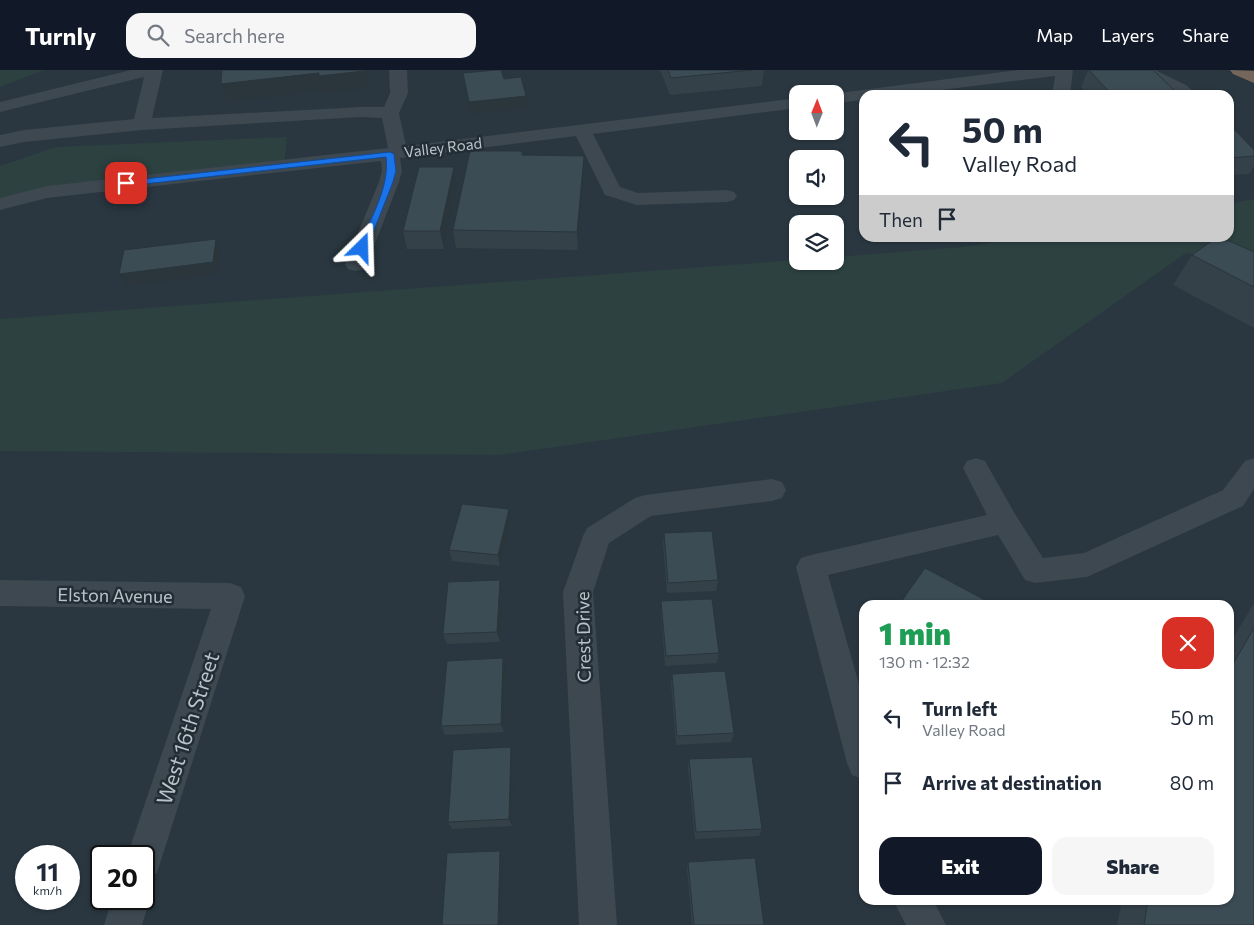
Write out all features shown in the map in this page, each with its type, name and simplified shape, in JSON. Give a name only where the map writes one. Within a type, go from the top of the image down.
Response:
[{"type":"highway","points":[[1239,70],[1254,78]]},
{"type":"street","points":[[0,107],[153,70],[142,124]]},
{"type":"street","points":[[356,264],[392,171],[394,153],[390,113],[399,93],[398,70]]},
{"type":"street","points":[[906,70],[921,87]]},
{"type":"street","points":[[898,90],[1060,70]]},
{"type":"street","points":[[1062,90],[1064,70]]},
{"type":"street","points":[[1141,70],[1181,90]]},
{"type":"street","points":[[844,97],[859,95]]},
{"type":"street","name":"Valley Road","points":[[0,204],[47,192],[394,153],[789,104]]},
{"type":"street","points":[[0,142],[24,136],[142,124],[361,112],[390,113]]},
{"type":"street","points":[[582,130],[612,191],[637,199],[727,196]]},
{"type":"street","points":[[976,468],[1005,522],[1035,571],[1086,565],[1233,498],[1254,468]]},
{"type":"street","name":"Crest Drive","points":[[598,925],[578,592],[597,536],[645,506],[772,490]]},
{"type":"street","points":[[859,745],[811,567],[1005,522]]},
{"type":"street","name":"Elston Avenue","points":[[0,593],[230,596]]},
{"type":"street","name":"West 16th Street","points":[[149,845],[230,596]]},
{"type":"street","points":[[915,905],[927,925]]},
{"type":"street","points":[[123,925],[128,910]]},
{"type":"green space","points":[[0,70],[44,70],[0,87]]},
{"type":"green space","points":[[287,137],[284,166],[0,204],[0,166],[56,147]]},
{"type":"green space","points":[[1254,199],[1254,269],[1186,253],[1002,383],[500,455],[0,451],[0,319],[789,261],[789,270],[844,270],[844,256],[963,247],[996,242],[1234,242],[1234,203]]},
{"type":"building","points":[[222,70],[364,71],[319,76],[319,73],[221,84]]},
{"type":"building","points":[[501,70],[504,79],[521,77],[526,96],[469,102],[463,73]]},
{"type":"building","points":[[668,70],[752,70],[671,78]]},
{"type":"building","points":[[1089,70],[1153,70],[1174,90],[1107,90]]},
{"type":"building","points":[[1234,129],[1254,150],[1254,156],[1234,158]]},
{"type":"building","points":[[470,151],[522,151],[522,155],[584,156],[577,232],[453,230]]},
{"type":"building","points":[[419,167],[454,167],[440,231],[403,231]]},
{"type":"building","points":[[216,239],[213,262],[119,274],[124,250]]},
{"type":"building","points":[[1210,242],[1231,242],[1254,252],[1254,287],[1192,255]]},
{"type":"building","points":[[462,504],[509,509],[498,555],[449,550]]},
{"type":"building","points":[[712,531],[718,580],[668,583],[664,533]]},
{"type":"building","points":[[925,568],[985,600],[903,600]]},
{"type":"building","points":[[500,580],[497,632],[443,634],[448,582]]},
{"type":"building","points":[[712,599],[719,653],[666,656],[661,601]]},
{"type":"building","points":[[1254,628],[1254,925],[1144,925],[1147,905],[1234,905],[1234,662]]},
{"type":"building","points":[[503,658],[501,724],[441,726],[447,661]]},
{"type":"building","points":[[725,671],[734,733],[677,736],[672,674]]},
{"type":"building","points":[[511,747],[509,819],[448,822],[453,750]]},
{"type":"building","points":[[752,757],[762,829],[696,832],[689,759]]},
{"type":"building","points":[[500,851],[498,925],[442,925],[447,853]]},
{"type":"building","points":[[755,858],[764,925],[694,925],[688,862]]},
{"type":"route","points":[[126,183],[390,154],[392,171],[389,182],[362,248]]}]
